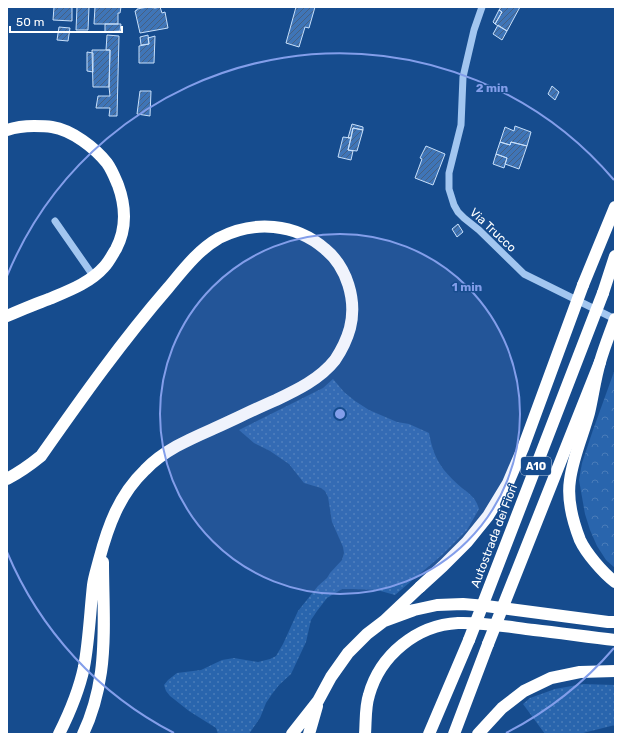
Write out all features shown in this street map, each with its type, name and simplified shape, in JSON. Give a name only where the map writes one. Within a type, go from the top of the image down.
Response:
[{"type":"highway","points":[[7,130],[25,126],[53,127],[70,133],[84,141],[94,149],[107,164],[115,177],[124,203],[123,232],[120,242],[105,267],[94,277],[68,291],[7,316]]},
{"type":"highway","points":[[292,734],[318,701],[331,677],[348,654],[367,634],[384,621],[443,566],[467,542],[488,516],[508,482],[523,448],[583,285],[615,207]]},
{"type":"highway","points":[[7,479],[18,474],[41,456],[96,378],[152,306],[191,262],[203,250],[218,239],[232,232],[247,228],[264,226],[281,228],[314,240],[335,258],[348,283],[352,300],[350,328],[335,360],[313,380],[294,392],[188,441],[166,453],[145,469],[120,501],[102,546],[93,581],[88,639],[84,666],[78,690],[59,734]]},
{"type":"highway","name":"Autostrada dei Fiori","points":[[429,734],[469,640],[615,256]]},
{"type":"highway","name":"A10","points":[[454,734],[488,644],[600,362],[615,319]]},
{"type":"highway","points":[[600,362],[590,410],[572,467],[569,483],[570,499],[573,520],[581,541],[595,562],[615,582]]},
{"type":"highway","points":[[83,734],[95,701],[101,673],[104,645],[102,546]]},
{"type":"highway","points":[[384,621],[414,610],[437,605],[463,604],[615,622]]},
{"type":"highway","points":[[365,734],[366,711],[369,696],[374,681],[384,663],[409,639],[426,631],[441,626],[458,623],[502,626],[615,640]]},
{"type":"highway","points":[[478,734],[502,708],[524,691],[545,681],[580,672],[615,671]]},
{"type":"highway","points":[[309,734],[318,701]]},
{"type":"street","name":"Via Trucco","points":[[482,7],[474,30],[463,77],[461,125],[449,173],[449,189],[454,205],[464,218],[479,230],[524,274],[615,319]]},
{"type":"street","points":[[56,221],[94,277]]},
{"type":"green space","points":[[615,369],[615,568],[606,560],[597,546],[590,530],[585,514],[579,480],[582,463]]},
{"type":"green space","points":[[333,379],[344,392],[369,410],[397,422],[409,424],[429,433],[434,453],[441,466],[472,497],[479,509],[467,530],[442,555],[395,595],[377,590],[342,589],[327,598],[311,620],[306,642],[291,674],[272,694],[266,703],[260,718],[249,734],[218,734],[216,728],[189,711],[170,696],[164,685],[177,673],[201,670],[222,660],[234,658],[258,662],[276,656],[298,611],[342,560],[344,553],[343,547],[332,522],[328,497],[325,491],[321,488],[304,483],[289,464],[270,451],[254,443],[239,430],[323,388]]},
{"type":"green space","points":[[583,684],[615,685],[615,725],[579,734],[545,734],[523,704],[530,698],[555,689]]},
{"type":"building","points":[[54,7],[72,7],[72,21],[53,20]]},
{"type":"building","points":[[77,7],[89,7],[88,30],[76,30]]},
{"type":"building","points":[[95,7],[121,7],[120,13],[118,13],[118,24],[94,24]]},
{"type":"building","points":[[160,7],[162,13],[165,12],[168,28],[140,33],[135,11],[137,9]]},
{"type":"building","points":[[296,7],[315,7],[309,28],[305,27],[299,47],[286,43]]},
{"type":"building","points":[[501,7],[520,7],[507,31],[495,24],[502,12],[499,10]]},
{"type":"building","points":[[499,10],[502,12],[495,24],[493,22]]},
{"type":"building","points":[[105,24],[121,24],[120,31],[105,32]]},
{"type":"building","points":[[498,25],[507,31],[502,40],[493,34]]},
{"type":"building","points":[[59,27],[70,28],[68,41],[57,40]]},
{"type":"building","points":[[107,35],[119,36],[117,116],[109,116],[110,108],[96,108],[98,96],[110,96],[110,50],[106,50]]},
{"type":"building","points":[[148,35],[149,44],[141,45],[140,37]]},
{"type":"building","points":[[155,36],[154,63],[139,63],[139,46],[149,44],[148,38]]},
{"type":"building","points":[[92,50],[110,50],[109,87],[93,87]]},
{"type":"building","points":[[87,52],[93,53],[93,72],[87,71]]},
{"type":"building","points":[[552,86],[559,92],[555,100],[548,94]]},
{"type":"building","points":[[140,91],[151,91],[150,116],[137,114]]},
{"type":"building","points":[[352,124],[363,127],[363,130],[353,128],[351,138],[348,138]]},
{"type":"building","points":[[515,126],[531,132],[527,146],[511,142],[510,145],[500,142],[505,127],[514,131]]},
{"type":"building","points":[[353,128],[363,130],[357,151],[348,150]]},
{"type":"building","points":[[343,137],[351,138],[348,150],[353,151],[351,160],[338,157]]},
{"type":"building","points":[[500,142],[510,145],[511,142],[527,146],[519,169],[505,164],[507,158],[496,154]]},
{"type":"building","points":[[426,146],[445,154],[433,185],[415,178],[422,159],[420,158]]},
{"type":"building","points":[[496,154],[507,158],[504,168],[493,164]]},
{"type":"building","points":[[458,224],[463,232],[457,237],[452,229]]}]
